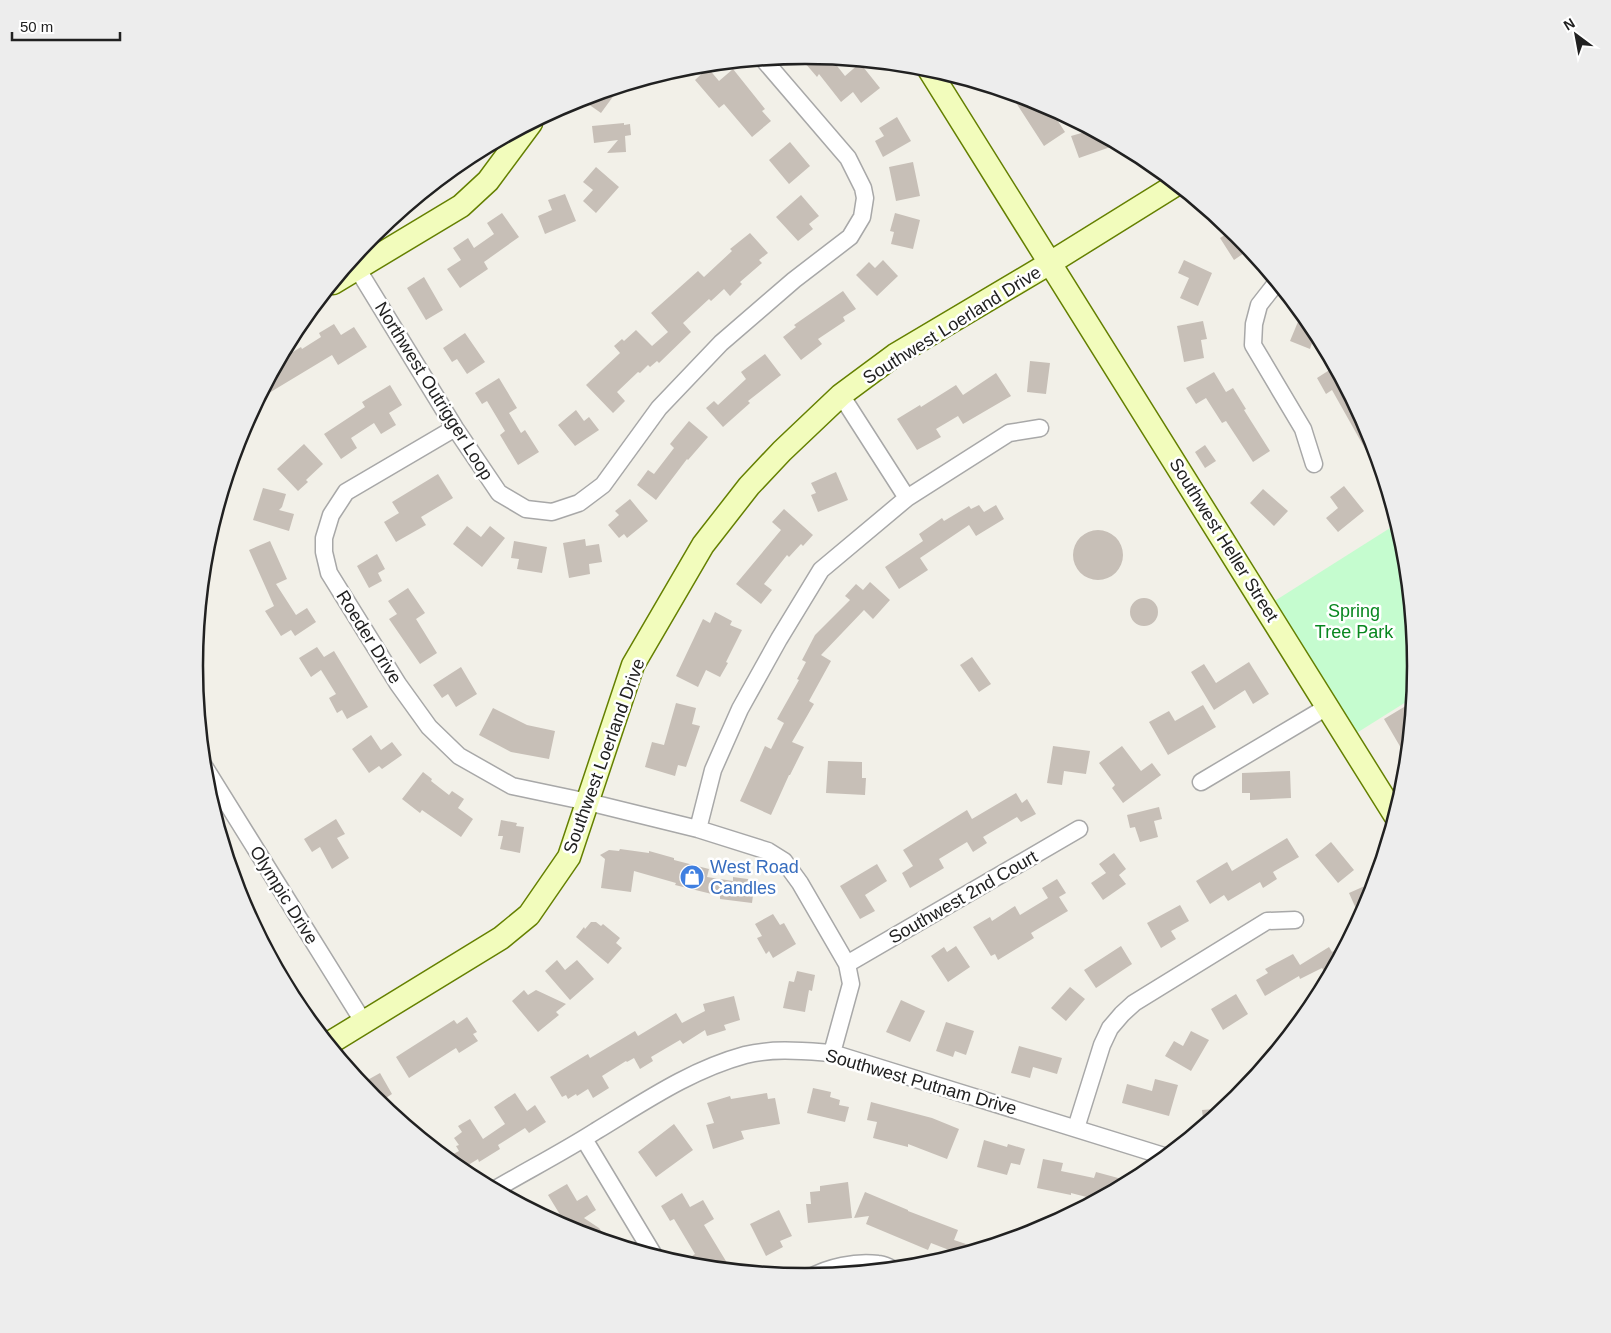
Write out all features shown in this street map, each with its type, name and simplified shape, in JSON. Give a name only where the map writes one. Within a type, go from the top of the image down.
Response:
[{"type":"street","name":"Northwest Outrigger Loop","points":[[355,266],[455,428],[499,493],[526,509],[552,512],[580,503],[603,485],[659,408],[721,343],[794,280],[850,237],[862,217],[865,198],[863,188],[848,158],[768,65]]},
{"type":"street","name":"Southwest Heller Street","points":[[934,78],[1391,809]]},
{"type":"street","points":[[359,261],[461,206],[488,181],[523,135]]},
{"type":"street","name":"Southwest Loerland Drive","points":[[333,1041],[501,938],[529,915],[569,857],[633,665],[703,545],[749,486],[775,458],[841,395],[895,355],[1050,263],[1171,188]]},
{"type":"street","points":[[1274,287],[1259,305],[1254,324],[1253,345],[1303,429],[1314,464]]},
{"type":"street","points":[[841,395],[907,498]]},
{"type":"street","name":"Roeder Drive","points":[[455,428],[346,492],[331,515],[324,538],[324,552],[329,572],[398,684],[429,727],[459,756],[512,786],[588,802],[698,829],[768,851],[784,861],[800,883],[847,964]]},
{"type":"street","points":[[698,829],[713,770],[740,709],[822,570],[907,498],[1009,433],[1040,428]]},
{"type":"street","points":[[1201,782],[1326,706]]},
{"type":"street","name":"Olympic Drive","points":[[214,781],[364,1023]]},
{"type":"street","name":"Southwest 2nd Court","points":[[847,964],[1078,829]]},
{"type":"street","points":[[1076,1128],[1102,1045],[1110,1028],[1122,1014],[1134,1003],[1267,921],[1295,920]]},
{"type":"street","points":[[832,1053],[851,984],[847,964]]},
{"type":"street","name":"Southwest Putnam Drive","points":[[501,1186],[584,1139],[676,1082],[709,1066],[746,1055],[774,1050],[832,1053],[1159,1154]]},
{"type":"street","points":[[584,1139],[650,1249]]},
{"type":"street","points":[[834,1268],[853,1264],[880,1264]]},
{"type":"green space","name":"Spring Tree Park","points":[[1392,527],[1403,588],[1407,627],[1407,701],[1355,734],[1273,602]]},
{"type":"building","points":[[806,64],[836,65],[845,76],[856,66],[863,67],[880,88],[861,103],[853,92],[841,102],[819,74],[817,77]]},
{"type":"building","points":[[733,69],[765,109],[762,111],[771,121],[752,137],[724,104],[719,108],[695,80],[703,73],[711,71],[719,81]]},
{"type":"building","points":[[614,95],[601,113],[589,105]]},
{"type":"building","points":[[1016,102],[1057,119],[1065,132],[1044,146]]},
{"type":"building","points":[[897,117],[911,141],[883,157],[875,141],[884,136],[879,128]]},
{"type":"building","points":[[624,123],[624,125],[630,124],[631,135],[625,136],[626,152],[607,153],[618,140],[594,143],[592,126]]},
{"type":"building","points":[[1084,132],[1110,147],[1079,158],[1071,136]]},
{"type":"building","points":[[790,142],[810,166],[789,184],[769,160]]},
{"type":"building","points":[[913,162],[920,196],[896,201],[889,167]]},
{"type":"building","points":[[596,167],[619,187],[596,213],[583,201],[593,190],[583,182]]},
{"type":"building","points":[[565,194],[576,221],[545,234],[538,216],[552,210],[548,200]]},
{"type":"building","points":[[801,195],[819,216],[809,224],[813,229],[798,241],[776,217]]},
{"type":"building","points":[[502,213],[519,237],[484,262],[488,269],[460,288],[447,269],[461,260],[453,248],[468,238],[474,248],[494,234],[487,223]]},
{"type":"building","points":[[895,213],[920,220],[913,249],[891,244],[894,232],[890,231]]},
{"type":"building","points":[[750,233],[768,253],[759,260],[762,263],[740,282],[742,284],[730,296],[724,289],[711,301],[709,299],[683,323],[691,332],[659,363],[657,361],[650,367],[648,365],[617,392],[625,401],[613,413],[586,385],[620,353],[614,346],[622,339],[624,341],[636,330],[652,346],[668,332],[651,313],[698,271],[704,277],[732,251],[730,249]]},
{"type":"building","points":[[1226,234],[1244,253],[1234,260],[1220,238]]},
{"type":"building","points":[[883,260],[898,276],[877,296],[856,275],[869,262],[875,268]]},
{"type":"building","points":[[1184,260],[1212,273],[1198,306],[1180,298],[1189,278],[1178,273]]},
{"type":"building","points":[[424,277],[443,310],[426,320],[407,288]]},
{"type":"building","points":[[843,291],[856,309],[843,317],[845,321],[818,339],[822,344],[801,360],[783,337],[796,327],[794,325]]},
{"type":"building","points":[[1299,320],[1313,341],[1310,349],[1290,341]]},
{"type":"building","points":[[1203,321],[1207,339],[1201,340],[1204,358],[1184,362],[1177,326]]},
{"type":"building","points":[[334,324],[341,335],[354,327],[367,347],[338,365],[332,355],[269,393],[291,353],[301,347],[302,349],[321,337],[319,333]]},
{"type":"building","points":[[465,333],[485,362],[467,374],[457,359],[452,362],[443,348]]},
{"type":"building","points":[[765,354],[781,375],[748,401],[750,403],[723,427],[706,408],[714,401],[718,405],[746,379],[741,372]]},
{"type":"building","points":[[1030,361],[1050,363],[1046,394],[1027,392]]},
{"type":"building","points":[[1330,370],[1346,400],[1370,458],[1332,390],[1326,394],[1317,378]]},
{"type":"building","points":[[1214,372],[1226,392],[1233,388],[1246,409],[1244,410],[1270,451],[1253,462],[1226,421],[1222,423],[1206,398],[1196,404],[1186,388]]},
{"type":"building","points":[[996,373],[1011,396],[963,424],[958,416],[936,429],[941,437],[917,450],[897,419],[920,405],[921,407],[956,385],[963,395]]},
{"type":"building","points":[[499,378],[517,408],[509,413],[521,433],[525,430],[539,452],[518,465],[500,435],[505,431],[487,401],[482,404],[475,393]]},
{"type":"building","points":[[390,385],[402,405],[389,413],[396,425],[381,434],[374,423],[351,438],[357,448],[341,459],[324,434],[365,407],[362,402]]},
{"type":"building","points":[[576,410],[584,421],[589,417],[599,430],[575,446],[558,425]]},
{"type":"building","points":[[689,421],[708,437],[687,459],[656,500],[637,485],[648,470],[654,474],[674,448],[670,444]]},
{"type":"building","points":[[304,444],[323,464],[306,480],[308,482],[298,491],[277,469]]},
{"type":"building","points":[[1205,445],[1216,461],[1205,468],[1195,452]]},
{"type":"building","points":[[836,472],[848,500],[818,512],[811,495],[816,493],[811,483]]},
{"type":"building","points":[[438,474],[453,498],[421,517],[426,525],[396,542],[384,522],[399,513],[392,502]]},
{"type":"building","points":[[1344,486],[1364,511],[1338,532],[1326,518],[1338,508],[1330,497]]},
{"type":"building","points":[[263,488],[286,494],[282,507],[279,510],[294,514],[289,531],[253,520]]},
{"type":"building","points":[[1263,489],[1288,511],[1274,526],[1250,503]]},
{"type":"building","points":[[630,499],[648,521],[627,538],[624,534],[619,538],[608,525],[619,515],[615,511]]},
{"type":"building","points":[[979,505],[984,512],[996,505],[1004,519],[976,536],[969,525],[920,558],[928,570],[899,589],[885,567],[923,541],[919,534],[942,518],[944,521],[969,506],[971,509]]},
{"type":"building","points":[[784,509],[813,535],[789,557],[787,555],[764,584],[772,590],[761,604],[736,584],[781,530],[772,522]]},
{"type":"building","points":[[467,526],[481,537],[490,526],[505,538],[482,567],[453,544]]},
{"type":"building","points":[[1098,530],[1108,532],[1116,537],[1121,545],[1123,555],[1121,565],[1116,573],[1108,578],[1098,580],[1088,578],[1080,573],[1075,565],[1073,555],[1075,545],[1080,537],[1088,532]]},
{"type":"building","points":[[585,539],[586,546],[599,544],[602,562],[589,564],[590,574],[569,578],[563,543]]},
{"type":"building","points":[[270,541],[287,579],[276,584],[296,615],[307,608],[316,622],[295,636],[291,630],[281,636],[265,611],[274,606],[249,550]]},
{"type":"building","points":[[514,541],[547,547],[542,573],[517,569],[519,559],[511,558]]},
{"type":"building","points":[[377,554],[385,569],[378,573],[382,581],[369,588],[357,566]]},
{"type":"building","points":[[870,582],[890,600],[873,619],[864,610],[821,655],[831,661],[809,701],[814,704],[792,742],[804,747],[771,815],[740,801],[765,746],[771,749],[784,723],[777,719],[799,680],[797,679],[806,662],[802,660],[815,635],[850,600],[845,596],[856,584],[863,590]]},
{"type":"building","points":[[408,588],[425,613],[416,619],[437,653],[420,664],[389,619],[397,614],[388,601]]},
{"type":"building","points":[[1144,598],[1154,602],[1158,612],[1154,622],[1144,626],[1134,622],[1130,612],[1134,602]]},
{"type":"building","points":[[715,612],[732,621],[730,625],[742,630],[720,677],[706,670],[698,687],[676,676],[703,619],[710,623]]},
{"type":"building","points":[[317,647],[324,657],[334,651],[368,707],[347,719],[342,710],[337,713],[329,698],[336,694],[321,670],[311,677],[299,658]]},
{"type":"building","points":[[972,657],[991,684],[979,692],[960,665]]},
{"type":"building","points":[[1249,662],[1269,694],[1253,704],[1245,690],[1214,710],[1191,672],[1204,664],[1216,683]]},
{"type":"building","points":[[461,667],[477,694],[456,707],[448,694],[442,698],[433,685]]},
{"type":"building","points":[[676,703],[696,708],[692,724],[700,726],[686,767],[678,765],[675,776],[645,767],[652,742],[664,745]]},
{"type":"building","points":[[1203,705],[1216,727],[1168,755],[1149,722],[1169,711],[1175,721]]},
{"type":"building","points":[[1407,705],[1402,750],[1384,719]]},
{"type":"building","points":[[493,708],[527,725],[555,731],[549,759],[511,752],[479,735]]},
{"type":"building","points":[[371,735],[381,750],[392,742],[402,755],[382,769],[379,766],[369,773],[352,749]]},
{"type":"building","points":[[1053,746],[1090,751],[1086,774],[1064,771],[1062,785],[1047,783]]},
{"type":"building","points":[[1122,746],[1141,771],[1152,763],[1161,775],[1123,803],[1112,788],[1115,785],[1099,763]]},
{"type":"building","points":[[828,761],[862,762],[862,778],[866,778],[865,795],[826,793]]},
{"type":"building","points":[[1290,771],[1291,798],[1250,800],[1250,793],[1242,793],[1242,773]]},
{"type":"building","points":[[423,772],[449,795],[452,791],[464,799],[458,808],[473,819],[461,837],[422,810],[420,813],[402,799]]},
{"type":"building","points":[[1016,793],[1022,803],[1027,799],[1036,814],[1021,822],[1017,817],[983,837],[987,843],[973,852],[967,842],[939,859],[944,868],[910,888],[902,873],[913,866],[903,850],[967,810],[972,819]]},
{"type":"building","points":[[1159,807],[1162,819],[1154,821],[1158,837],[1140,842],[1135,827],[1130,828],[1127,815]]},
{"type":"building","points":[[336,819],[345,834],[337,838],[349,858],[332,869],[320,847],[312,852],[304,839]]},
{"type":"building","points":[[501,820],[517,823],[516,826],[524,827],[520,853],[500,849],[503,836],[498,836]]},
{"type":"building","points":[[1287,838],[1299,857],[1273,872],[1277,879],[1263,888],[1260,882],[1228,901],[1224,895],[1210,904],[1196,881],[1227,862],[1232,871]]},
{"type":"building","points":[[1331,842],[1354,870],[1338,883],[1315,855]]},
{"type":"building","points":[[620,849],[649,853],[649,851],[709,869],[707,877],[733,881],[733,877],[755,880],[752,903],[720,899],[720,896],[675,885],[676,883],[634,871],[631,892],[601,888],[605,859],[600,855],[609,850],[619,851]]},
{"type":"building","points":[[1114,853],[1126,869],[1119,875],[1126,884],[1103,900],[1091,883],[1106,873],[1099,864]]},
{"type":"building","points":[[877,864],[887,881],[865,895],[875,911],[860,919],[840,886]]},
{"type":"building","points":[[1057,879],[1066,893],[1059,897],[1068,911],[1031,933],[1034,938],[998,960],[995,954],[991,956],[973,927],[990,917],[992,921],[1015,906],[1020,915],[1048,898],[1042,888]]},
{"type":"building","points":[[1366,885],[1356,910],[1349,893]]},
{"type":"building","points":[[1180,905],[1189,921],[1171,931],[1176,939],[1161,948],[1147,923]]},
{"type":"building","points":[[773,914],[780,925],[784,923],[796,944],[773,958],[769,951],[766,954],[757,938],[762,936],[755,924]]},
{"type":"building","points":[[591,922],[596,922],[601,926],[603,924],[620,938],[616,943],[622,948],[608,964],[576,937]]},
{"type":"building","points":[[956,946],[970,967],[948,982],[931,956],[944,947],[947,952]]},
{"type":"building","points":[[1121,946],[1132,964],[1096,988],[1084,970]]},
{"type":"building","points":[[1329,947],[1332,952],[1338,949],[1326,970],[1324,971],[1322,968],[1300,979],[1299,976],[1265,996],[1256,980],[1268,973],[1265,969],[1293,954],[1300,965]]},
{"type":"building","points":[[557,960],[565,970],[577,960],[594,979],[570,1000],[545,971]]},
{"type":"building","points":[[797,971],[815,975],[812,991],[809,990],[805,1012],[783,1008],[789,981],[794,982]]},
{"type":"building","points":[[1070,987],[1085,999],[1066,1021],[1051,1008]]},
{"type":"building","points":[[524,990],[528,995],[536,990],[566,1004],[556,1012],[559,1015],[538,1032],[512,1001]]},
{"type":"building","points":[[1236,994],[1248,1014],[1223,1030],[1211,1009]]},
{"type":"building","points":[[734,996],[740,1020],[724,1025],[726,1030],[707,1036],[705,1030],[683,1044],[680,1040],[651,1057],[653,1061],[640,1069],[634,1058],[626,1061],[602,1076],[609,1088],[593,1098],[588,1089],[568,1099],[566,1095],[562,1097],[550,1077],[588,1054],[590,1058],[635,1031],[638,1036],[676,1013],[682,1023],[705,1011],[703,1004]]},
{"type":"building","points":[[901,1000],[925,1011],[910,1042],[886,1032]]},
{"type":"building","points":[[467,1017],[477,1032],[473,1034],[478,1041],[459,1053],[456,1048],[409,1078],[396,1057],[454,1020],[457,1024]]},
{"type":"building","points":[[946,1022],[974,1031],[966,1055],[955,1051],[953,1057],[936,1051]]},
{"type":"building","points":[[1191,1031],[1209,1040],[1191,1071],[1165,1056],[1174,1041],[1183,1046]]},
{"type":"building","points":[[1019,1046],[1062,1058],[1057,1074],[1033,1067],[1030,1078],[1011,1073]]},
{"type":"building","points":[[380,1073],[392,1094],[385,1099],[367,1080]]},
{"type":"building","points":[[1155,1079],[1178,1085],[1169,1116],[1122,1103],[1127,1084],[1152,1091]]},
{"type":"building","points":[[813,1088],[831,1092],[830,1097],[840,1100],[839,1105],[849,1107],[845,1122],[807,1113]]},
{"type":"building","points":[[515,1093],[527,1111],[535,1105],[546,1122],[529,1133],[525,1128],[498,1145],[500,1149],[479,1162],[478,1159],[467,1165],[452,1155],[459,1151],[456,1146],[459,1145],[454,1138],[462,1132],[458,1126],[470,1119],[483,1139],[505,1124],[494,1107]]},
{"type":"building","points":[[767,1093],[768,1099],[775,1098],[780,1124],[741,1131],[744,1139],[713,1149],[706,1125],[714,1123],[707,1103],[730,1096],[731,1099]]},
{"type":"building","points":[[871,1102],[932,1118],[959,1129],[947,1159],[908,1144],[908,1147],[873,1138],[877,1122],[867,1120]]},
{"type":"building","points":[[1215,1109],[1203,1120],[1202,1110]]},
{"type":"building","points":[[674,1124],[693,1150],[656,1177],[638,1152]]},
{"type":"building","points":[[984,1140],[1007,1147],[1008,1144],[1025,1149],[1020,1165],[1011,1163],[1007,1175],[977,1167]]},
{"type":"building","points":[[1043,1159],[1063,1163],[1061,1171],[1094,1178],[1096,1172],[1122,1179],[1089,1198],[1037,1188]]},
{"type":"building","points":[[848,1182],[852,1218],[808,1223],[806,1204],[811,1204],[810,1192],[820,1191],[820,1186]]},
{"type":"building","points":[[567,1184],[577,1201],[587,1195],[596,1210],[584,1218],[599,1228],[603,1234],[561,1217],[548,1195]]},
{"type":"building","points":[[865,1192],[958,1230],[954,1240],[972,1246],[952,1251],[931,1243],[928,1250],[866,1224],[869,1216],[854,1218]]},
{"type":"building","points":[[682,1193],[690,1207],[703,1200],[714,1219],[704,1225],[728,1264],[694,1259],[692,1256],[695,1254],[674,1219],[670,1221],[661,1206]]},
{"type":"building","points":[[779,1210],[792,1236],[780,1241],[783,1247],[766,1256],[750,1224]]},
{"type":"place","name":"West Road Candles","points":[[692,877]]}]
